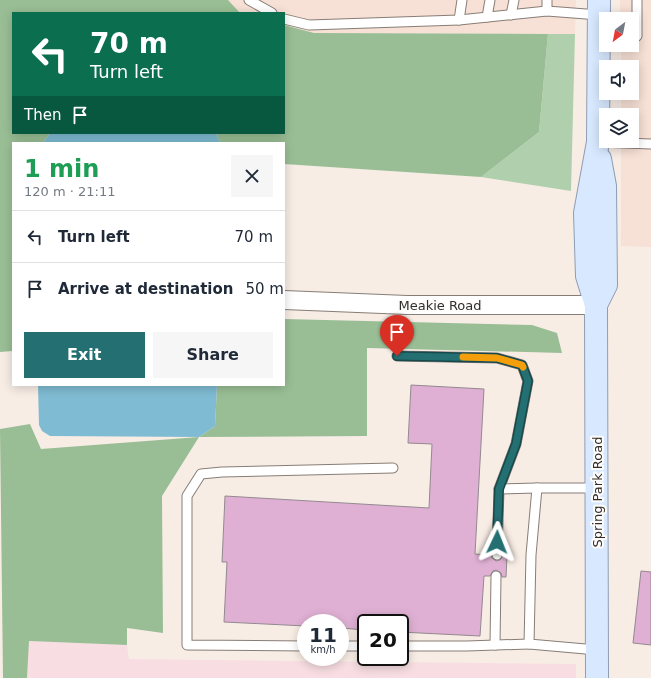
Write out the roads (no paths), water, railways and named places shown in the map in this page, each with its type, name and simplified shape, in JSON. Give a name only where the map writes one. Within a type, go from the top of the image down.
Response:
[{"type":"main road","name":"Spring Park Road","points":[[597,678],[596,305],[587,276],[585,213],[598,142],[600,52]]},
{"type":"street","name":"Meakie Road","points":[[285,300],[407,305],[596,305]]},
{"type":"lane","points":[[249,0],[270,12]]},
{"type":"lane","points":[[459,20],[462,0]]},
{"type":"lane","points":[[487,17],[490,0]]},
{"type":"lane","points":[[511,15],[514,0]]},
{"type":"lane","points":[[547,0],[547,11]]},
{"type":"lane","points":[[637,0],[637,12]]},
{"type":"lane","points":[[285,19],[309,25],[459,20],[547,11],[599,20]]},
{"type":"lane","points":[[598,142],[651,144]]},
{"type":"lane","points":[[397,356],[497,358],[522,365],[528,381],[516,444],[499,489],[497,556]]},
{"type":"lane","points":[[297,646],[187,645],[187,496],[201,474],[222,472],[393,468]]},
{"type":"lane","points":[[529,644],[531,555],[537,488]]},
{"type":"lane","points":[[499,489],[597,488]]},
{"type":"lane","points":[[495,645],[496,576]]},
{"type":"lane","points":[[409,646],[529,644],[597,650]]},
{"type":"water","points":[[49,134],[216,134],[220,142],[44,142]]},
{"type":"water","points":[[38,386],[217,386],[215,426],[199,437],[50,436],[42,431],[39,425]]}]
